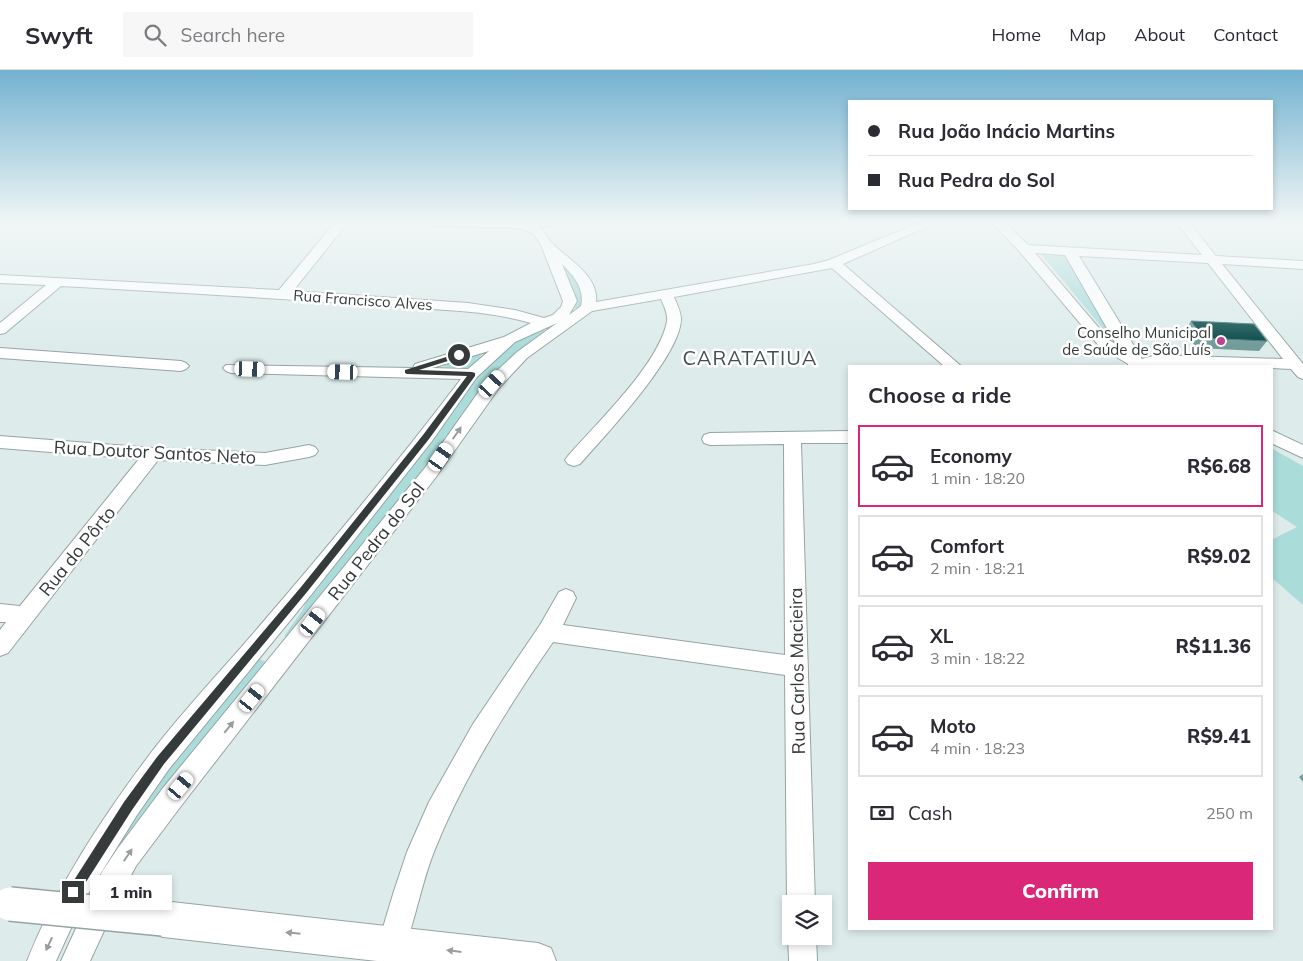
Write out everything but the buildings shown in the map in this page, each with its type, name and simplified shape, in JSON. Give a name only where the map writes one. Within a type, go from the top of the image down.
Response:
[{"type":"main road","points":[[5,903],[538,961]]},
{"type":"street","points":[[283,294],[309,263]]},
{"type":"street","points":[[554,263],[569,298],[568,306],[559,320]]},
{"type":"street","points":[[568,263],[578,274],[589,294],[591,299],[588,308],[797,272],[834,263],[952,365]]},
{"type":"street","points":[[1036,263],[1105,344],[1137,365]]},
{"type":"street","points":[[1076,263],[1122,342],[1138,365]]},
{"type":"street","points":[[1214,263],[1299,369]]},
{"type":"street","points":[[1258,263],[1303,266]]},
{"type":"street","name":"Rua Francisco Alves","points":[[0,279],[283,294],[418,305],[468,307],[559,320]]},
{"type":"street","points":[[0,330],[58,283]]},
{"type":"street","points":[[574,460],[644,377],[661,352],[673,327],[674,319],[666,295]]},
{"type":"street","name":"Rua Pedra do Sol","points":[[41,961],[73,892],[128,806],[160,761],[293,603],[426,437],[472,374],[510,338],[531,328],[559,320],[588,308]]},
{"type":"street","name":"Rua Pedra do Sol","points":[[75,961],[112,882],[127,857],[172,797],[430,473],[492,384],[559,320]]},
{"type":"street","points":[[407,372],[510,338]]},
{"type":"street","points":[[0,353],[181,366]]},
{"type":"street","points":[[1142,365],[1156,360],[1235,365]]},
{"type":"street","points":[[1273,367],[1299,369]]},
{"type":"street","points":[[231,368],[362,373],[472,374]]},
{"type":"street","points":[[1273,435],[1303,446]]},
{"type":"street","points":[[1273,435],[1303,452]]},
{"type":"street","points":[[710,439],[848,437]]},
{"type":"street","name":"Rua Carlos Macieira","points":[[792,438],[801,895]]},
{"type":"street","points":[[0,457],[7,443]]},
{"type":"street","name":"Rua Doutor Santos Neto","points":[[7,443],[154,454],[264,459],[309,451]]},
{"type":"street","name":"Rua do Pôrto","points":[[0,646],[154,454]]},
{"type":"street","points":[[392,944],[419,856],[442,804],[505,691],[548,632],[566,598]]},
{"type":"street","points":[[289,652],[278,654],[270,648],[270,644],[289,618],[293,603]]},
{"type":"street","points":[[0,613],[25,615]]},
{"type":"street","points":[[548,632],[797,667]]},
{"type":"street","points":[[802,945],[802,961]]},
{"type":"shaded area","points":[[557,263],[561,263],[578,279],[586,303],[578,310],[574,307],[576,299],[574,294]]},
{"type":"shaded area","points":[[1048,263],[1071,263],[1114,342]]},
{"type":"shaded area","points":[[540,329],[546,331],[485,386],[397,503],[285,640],[285,635],[302,611],[307,600],[477,378],[506,349]]},
{"type":"shaded area","points":[[481,352],[482,354],[472,368],[467,370],[442,366]]},
{"type":"shaded area","points":[[1273,449],[1303,466],[1303,605],[1273,579],[1273,539],[1297,527],[1273,511]]},
{"type":"shaded area","points":[[260,659],[269,664],[108,870],[97,869],[156,781],[256,661]]},
{"type":"place","name":"Conselho Municipal de Saúde de São Luís","points":[[1221,341]]},
{"type":"district","name":"CARATATIUA","points":[[750,357]]},
{"type":"route","points":[[73,892],[128,806],[160,761],[304,589],[426,437],[472,374],[407,372],[459,355]]}]
